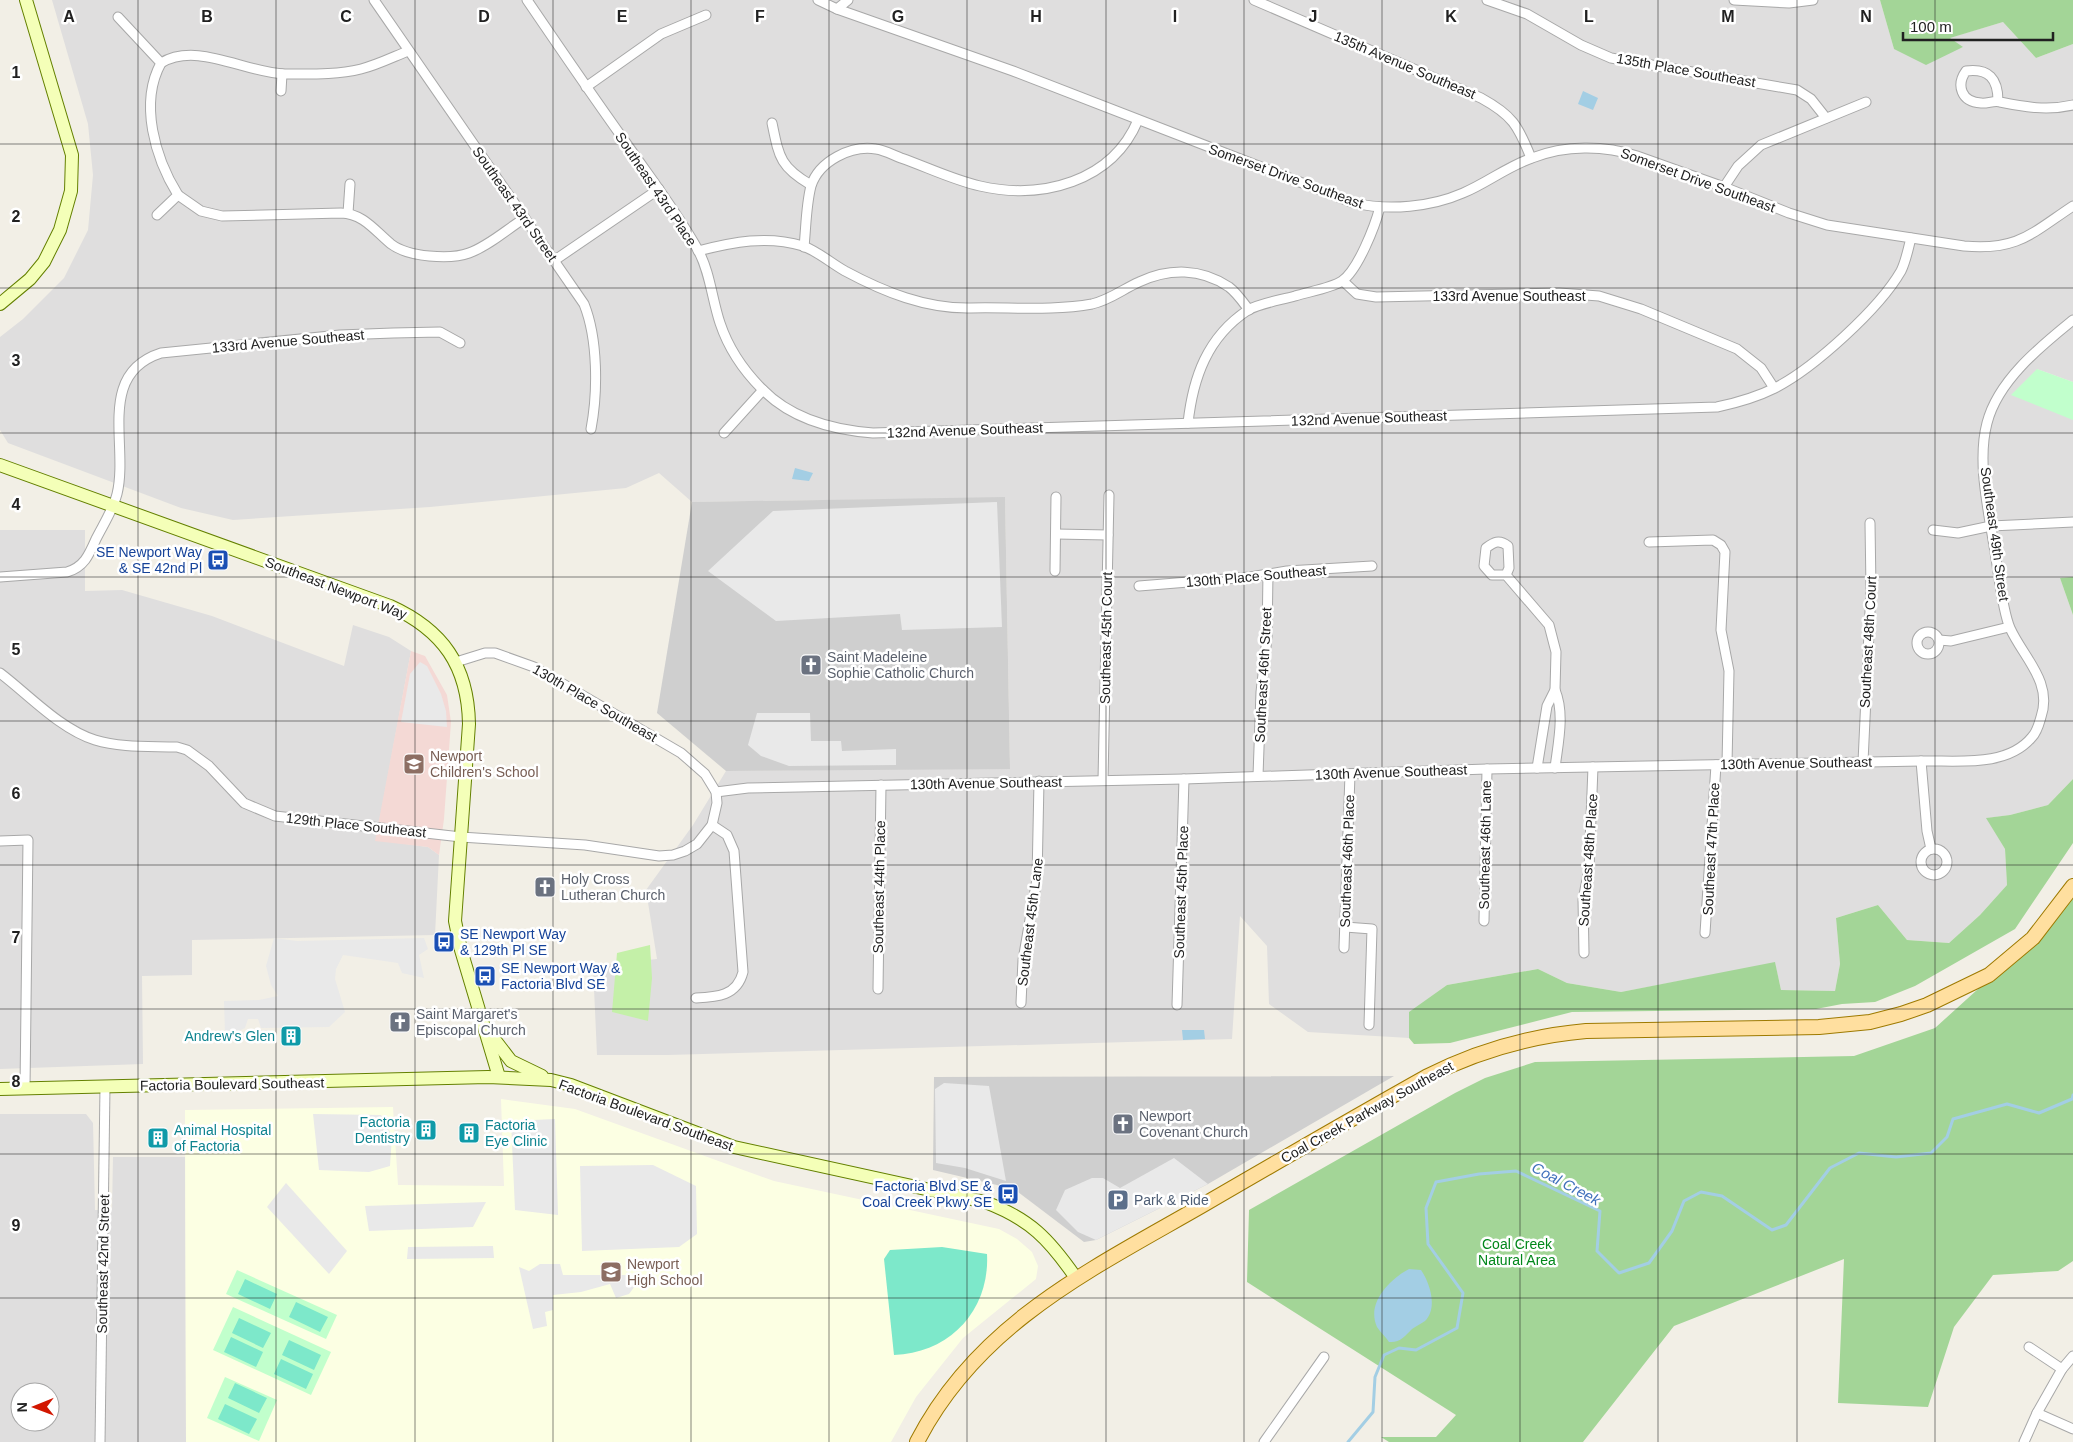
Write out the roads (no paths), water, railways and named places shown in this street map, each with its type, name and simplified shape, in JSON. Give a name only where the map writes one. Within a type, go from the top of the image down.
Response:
[{"type":"main road","points":[[0,304],[30,279],[44,262],[60,230],[72,190],[72,155],[26,0]]},
{"type":"main road","name":"Southeast Newport Way","points":[[0,465],[408,614],[432,632],[456,662],[464,682],[468,703],[455,921],[499,1077]]},
{"type":"main road","name":"Coal Creek Parkway Southeast","points":[[909,1442],[923,1418],[934,1413],[958,1379],[985,1349],[1021,1317],[1076,1278],[1455,1062],[1501,1046],[1562,1033],[1827,1027],[1870,1022],[1901,1014],[1927,1006],[1989,975],[2033,938],[2073,886]]},
{"type":"main road","points":[[482,1020],[506,1057],[551,1080]]},
{"type":"main road","name":"Factoria Boulevard Southeast","points":[[0,1088],[499,1077],[551,1080],[734,1147],[985,1202],[1009,1211],[1043,1234],[1076,1278]]},
{"type":"main road","points":[[917,1442],[934,1413]]},
{"type":"main road","name":"Coal Creek Parkway Southeast","points":[[926,1442],[935,1427],[934,1413]]},
{"type":"street","name":"Southeast 43rd Street","points":[[374,0],[408,52],[584,304],[592,331],[595,410],[591,429]]},
{"type":"street","name":"Southeast 43rd Place","points":[[527,0],[659,189],[698,252],[720,323],[731,348],[763,390]]},
{"type":"street","name":"Somerset Drive Southeast","points":[[818,0],[838,10],[1014,71],[1354,203],[1380,208],[1433,202],[1450,198],[1531,158],[1572,149],[1608,149],[1637,156],[1724,187],[1789,213],[1828,225],[1983,248],[2017,241],[2039,231],[2073,206]]},
{"type":"street","points":[[838,10],[848,0]]},
{"type":"street","name":"135th Avenue Southeast","points":[[1254,0],[1481,98],[1503,110],[1520,130],[1531,158]]},
{"type":"street","name":"135th Place Southeast","points":[[1487,0],[1527,14],[1581,45],[1611,58],[1797,90],[1811,99],[1826,118]]},
{"type":"street","points":[[1734,0],[1765,3],[1813,0]]},
{"type":"street","points":[[586,87],[661,34],[706,15]]},
{"type":"street","points":[[118,17],[161,63]]},
{"type":"street","points":[[408,52],[351,71],[282,74],[192,54],[171,57],[161,63],[151,85],[150,107],[156,143],[170,183],[178,195],[201,211],[222,216],[348,213],[364,218],[397,248],[425,256],[468,253],[525,218]]},
{"type":"street","points":[[1998,101],[1998,90],[1988,73],[1978,69],[1966,71],[1960,79],[1960,90],[1967,99],[1979,103],[1998,101],[2028,108],[2073,105]]},
{"type":"street","points":[[281,91],[282,74]]},
{"type":"street","points":[[1724,187],[1738,166],[1761,145],[1866,102]]},
{"type":"street","points":[[804,247],[811,186],[833,159],[842,154],[866,148],[882,151],[979,186],[1018,190],[1048,188],[1074,182],[1104,164],[1122,149],[1131,136],[1138,120]]},
{"type":"street","points":[[772,123],[776,146],[783,162],[793,175],[811,186]]},
{"type":"street","points":[[348,213],[350,184]]},
{"type":"street","points":[[555,260],[659,189]]},
{"type":"street","points":[[157,215],[178,195]]},
{"type":"street","points":[[1188,423],[1191,393],[1204,360],[1227,329],[1249,310],[1343,281],[1362,255],[1374,228],[1380,208]]},
{"type":"street","name":"132nd Avenue Southeast","points":[[763,390],[789,410],[807,419],[836,428],[873,433],[1717,408],[1739,402],[1774,388],[1812,364],[1838,341],[1884,294],[1901,270],[1911,238]]},
{"type":"street","points":[[698,252],[745,241],[768,240],[804,247],[877,288],[907,299],[936,306],[964,308],[1090,304],[1114,296],[1138,282],[1158,274],[1178,271],[1196,273],[1216,279],[1230,288],[1249,310]]},
{"type":"street","name":"133rd Avenue Southeast","points":[[1343,281],[1357,294],[1376,297],[1559,294],[1599,296],[1641,309],[1737,349],[1761,368],[1774,388]]},
{"type":"street","name":"Southeast 49th Street","points":[[2043,712],[2042,686],[2037,673],[2010,627],[1991,526],[1984,471],[1987,422],[2001,392],[2017,372],[2073,320]]},
{"type":"street","name":"133rd Avenue Southeast","points":[[112,507],[117,493],[120,407],[125,381],[131,370],[140,362],[161,354],[340,335],[440,332],[460,343]]},
{"type":"street","points":[[724,433],[763,390]]},
{"type":"street","name":"Southeast 45th Court","points":[[1103,780],[1109,495]]},
{"type":"street","points":[[1055,571],[1056,497]]},
{"type":"street","points":[[0,577],[75,570],[86,560],[112,507]]},
{"type":"street","points":[[1933,530],[1958,533],[1991,526],[2073,522]]},
{"type":"street","name":"Southeast 48th Court","points":[[1863,762],[1871,580],[1870,523]]},
{"type":"street","points":[[1056,534],[1108,535]]},
{"type":"street","name":"Southeast 47th Place","points":[[1649,542],[1713,540],[1721,545],[1725,552],[1721,630],[1729,670],[1727,764]]},
{"type":"street","name":"130th Place Southeast","points":[[1139,586],[1268,573],[1372,566]]},
{"type":"street","name":"Southeast 46th Street","points":[[1258,776],[1261,692],[1267,638],[1268,573]]},
{"type":"street","points":[[1506,575],[1549,625],[1556,652],[1555,690],[1544,715],[1537,768]]},
{"type":"street","points":[[1939,640],[1951,641],[2010,627]]},
{"type":"street","name":"130th Place Southeast","points":[[456,662],[485,653],[495,654],[534,667],[681,753],[705,774],[716,792]]},
{"type":"street","name":"129th Place Southeast","points":[[0,673],[52,714],[94,740],[109,743],[177,747],[187,750],[209,766],[244,803],[258,811],[275,816],[461,837],[556,842],[638,854],[673,855],[696,844],[712,825],[717,803],[716,792]]},
{"type":"street","points":[[1555,690],[1559,700],[1559,730],[1555,768]]},
{"type":"street","name":"130th Avenue Southeast","points":[[716,792],[748,788],[1184,779],[1537,768],[1986,759],[2017,751],[2033,736],[2043,712]]},
{"type":"street","points":[[1921,761],[1927,831],[1931,850]]},
{"type":"street","name":"Southeast 47th Place","points":[[1706,933],[1716,764]]},
{"type":"street","name":"Southeast 48th Place","points":[[1584,953],[1583,900],[1589,869],[1593,767]]},
{"type":"street","name":"Southeast 46th Lane","points":[[1484,922],[1486,770]]},
{"type":"street","name":"Southeast 46th Place","points":[[1344,948],[1350,774]]},
{"type":"street","name":"Southeast 45th Place","points":[[1177,1005],[1184,779]]},
{"type":"street","name":"Southeast 45th Lane","points":[[1021,1003],[1023,960],[1037,879],[1039,781]]},
{"type":"street","name":"Southeast 44th Place","points":[[878,989],[881,785]]},
{"type":"street","points":[[696,998],[714,997],[730,992],[741,981],[743,972],[734,851],[727,835],[712,825]]},
{"type":"street","points":[[0,841],[28,840],[25,1088]]},
{"type":"street","points":[[1345,927],[1372,929],[1369,1025]]},
{"type":"street","name":"Southeast 42nd Street","points":[[100,1442],[105,1086]]},
{"type":"street","points":[[2029,1347],[2062,1369]]},
{"type":"street","points":[[2024,1442],[2037,1413],[2062,1369],[2073,1356]]},
{"type":"street","points":[[1264,1442],[1324,1357]]},
{"type":"street","points":[[2037,1413],[2073,1429]]},
{"type":"water","points":[[1583,91],[1598,98],[1593,110],[1578,104]]},
{"type":"water","points":[[795,468],[813,473],[809,481],[792,479]]},
{"type":"water","points":[[1182,1030],[1204,1030],[1205,1039],[1183,1040]]},
{"type":"water","points":[[1409,1269],[1421,1270],[1424,1275],[1430,1288],[1431,1309],[1425,1321],[1399,1340],[1389,1342],[1377,1327],[1374,1318],[1377,1301],[1394,1279]]},
{"type":"waterway","name":"Coal Creek","points":[[1348,1442],[1373,1412],[1375,1377],[1384,1355],[1399,1348],[1416,1350],[1457,1328],[1463,1293],[1428,1244],[1426,1208],[1436,1182],[1479,1174],[1516,1171],[1600,1211],[1597,1251],[1619,1273],[1649,1263],[1672,1231],[1684,1201],[1701,1192],[1722,1196],[1772,1230],[1786,1225],[1830,1168],[1859,1153],[1896,1157],[1931,1153],[1947,1137],[1953,1119],[2007,1104],[2039,1113],[2072,1099],[2073,1095]]},
{"type":"place","name":"SE Newport Way & SE 42nd Pl","points":[[218,560]]},
{"type":"place","name":"Saint Madeleine Sophie Catholic Church","points":[[811,665]]},
{"type":"place","name":"Newport Children's School","points":[[414,764]]},
{"type":"place","name":"Holy Cross Lutheran Church","points":[[545,887]]},
{"type":"place","name":"SE Newport Way & 129th Pl SE","points":[[444,942]]},
{"type":"place","name":"SE Newport Way & Factoria Blvd SE","points":[[485,976]]},
{"type":"place","name":"Saint Margaret's Episcopal Church","points":[[400,1022]]},
{"type":"place","name":"Andrew's Glen","points":[[291,1036]]},
{"type":"place","name":"Newport Covenant Church","points":[[1123,1124]]},
{"type":"place","name":"Factoria Dentistry","points":[[426,1130]]},
{"type":"place","name":"Factoria Eye Clinic","points":[[469,1133]]},
{"type":"place","name":"Animal Hospital of Factoria","points":[[158,1138]]},
{"type":"place","name":"Factoria Blvd SE & Coal Creek Pkwy SE","points":[[1008,1194]]},
{"type":"place","name":"Park & Ride","points":[[1118,1200]]},
{"type":"place","name":"Newport High School","points":[[611,1272]]},
{"type":"park label","name":"Coal Creek Natural Area","points":[[1517,1252]]}]
